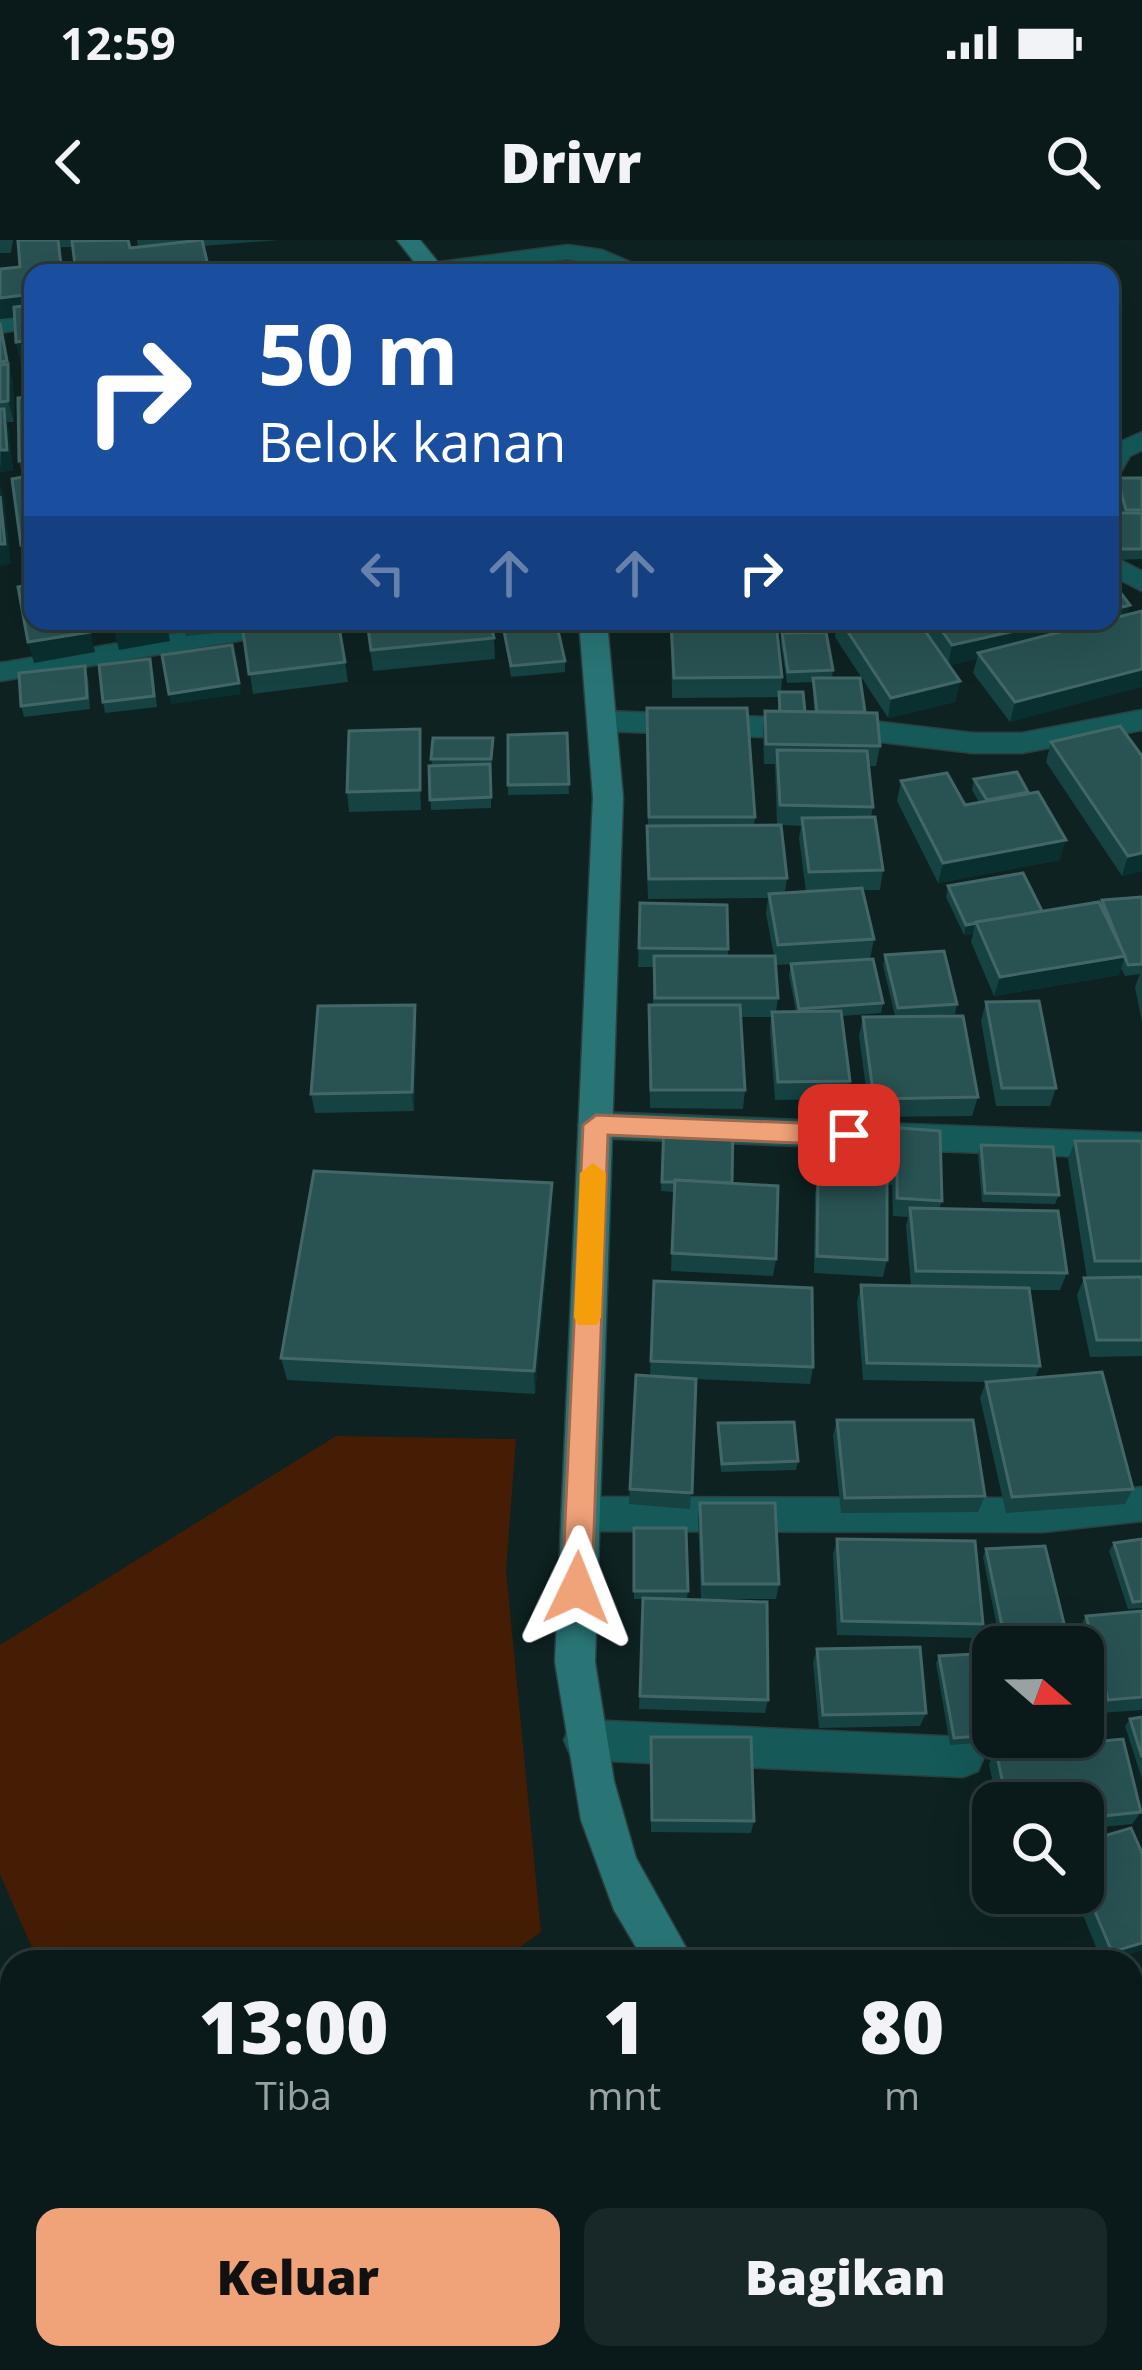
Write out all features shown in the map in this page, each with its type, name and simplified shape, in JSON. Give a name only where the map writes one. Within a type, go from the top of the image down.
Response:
[{"type":"street","points":[[568,252],[593,240]]},
{"type":"street","points":[[483,264],[568,252],[619,264]]},
{"type":"street","points":[[0,672],[250,630]]},
{"type":"street","points":[[594,630],[608,797],[574,1662],[585,1740],[615,1867],[662,1950]]},
{"type":"street","points":[[604,721],[872,730],[937,742],[1006,743],[1142,720]]},
{"type":"street","points":[[596,1125],[1142,1146]]},
{"type":"street","points":[[580,1514],[1043,1515],[1142,1504]]},
{"type":"street","points":[[585,1740],[963,1756]]},
{"type":"shaded area","points":[[336,1436],[516,1439],[506,1570],[541,1932],[516,1950],[33,1950],[0,1874],[0,1645]]},
{"type":"building","points":[[18,240],[58,240],[61,264],[24,264],[24,295],[0,298],[0,269],[20,267]]},
{"type":"building","points":[[128,240],[130,248],[202,240],[208,264],[75,264],[72,241]]},
{"type":"building","points":[[24,306],[24,341],[16,342],[14,307]]},
{"type":"building","points":[[0,323],[7,361],[0,362]]},
{"type":"building","points":[[8,364],[8,401],[0,402],[0,365]]},
{"type":"building","points":[[18,398],[24,398],[24,460],[19,461]]},
{"type":"building","points":[[0,409],[4,409],[7,450],[0,450]]},
{"type":"building","points":[[24,477],[21,545],[12,479]]},
{"type":"building","points":[[1119,478],[1142,478],[1142,510],[1126,510]]},
{"type":"building","points":[[0,496],[5,544],[0,544]]},
{"type":"building","points":[[1119,513],[1142,513],[1142,549],[1119,549]]},
{"type":"building","points":[[24,586],[24,620],[18,587]]},
{"type":"building","points":[[1119,591],[1130,605],[1119,608]]},
{"type":"building","points":[[1142,611],[1142,669],[1015,702],[978,653],[1068,630],[1119,630],[1119,617]]},
{"type":"building","points":[[26,630],[90,632],[28,642]]},
{"type":"building","points":[[243,630],[340,630],[345,662],[249,674]]},
{"type":"building","points":[[368,630],[492,630],[494,638],[371,650]]},
{"type":"building","points":[[558,630],[565,661],[511,666],[504,631]]},
{"type":"building","points":[[671,630],[777,630],[782,677],[674,678]]},
{"type":"building","points":[[847,630],[924,630],[960,681],[891,698]]},
{"type":"building","points":[[941,630],[1019,630],[952,645]]},
{"type":"building","points":[[826,632],[833,670],[788,672],[782,633]]},
{"type":"building","points":[[232,645],[239,683],[169,694],[162,655]]},
{"type":"building","points":[[150,659],[154,696],[103,702],[99,665]]},
{"type":"building","points":[[85,666],[87,698],[21,706],[19,673]]},
{"type":"building","points":[[813,678],[860,678],[865,712],[817,712]]},
{"type":"building","points":[[779,692],[803,692],[805,712],[780,712]]},
{"type":"building","points":[[647,708],[747,708],[755,817],[649,817]]},
{"type":"building","points":[[765,711],[877,713],[880,746],[766,744]]},
{"type":"building","points":[[1120,726],[1142,756],[1142,853],[1128,856],[1051,742]]},
{"type":"building","points":[[420,729],[420,790],[347,792],[349,731]]},
{"type":"building","points":[[567,733],[569,784],[508,785],[508,735]]},
{"type":"building","points":[[433,738],[493,738],[491,759],[431,759]]},
{"type":"building","points":[[777,750],[867,751],[873,807],[780,805]]},
{"type":"building","points":[[490,764],[491,797],[430,800],[429,766]]},
{"type":"building","points":[[1017,772],[1028,792],[987,800],[974,779]]},
{"type":"building","points":[[947,773],[965,805],[1038,792],[1066,840],[943,863],[901,781]]},
{"type":"building","points":[[875,817],[883,870],[809,872],[802,818]]},
{"type":"building","points":[[781,825],[787,878],[649,879],[647,826]]},
{"type":"building","points":[[1023,873],[1042,911],[966,925],[948,886]]},
{"type":"building","points":[[862,888],[874,939],[778,945],[769,894]]},
{"type":"building","points":[[1142,897],[1142,964],[1128,965],[1102,900]]},
{"type":"building","points":[[1099,902],[1125,956],[1000,977],[976,922]]},
{"type":"building","points":[[640,903],[727,905],[728,949],[639,948]]},
{"type":"building","points":[[944,951],[957,1004],[898,1008],[885,955]]},
{"type":"building","points":[[654,956],[775,956],[778,998],[655,998]]},
{"type":"building","points":[[873,959],[883,1003],[799,1009],[791,964]]},
{"type":"building","points":[[1039,1001],[1056,1088],[1002,1088],[986,1002]]},
{"type":"building","points":[[415,1005],[412,1092],[311,1094],[318,1006]]},
{"type":"building","points":[[649,1005],[740,1005],[745,1090],[651,1090]]},
{"type":"building","points":[[841,1011],[850,1081],[778,1082],[772,1012]]},
{"type":"building","points":[[963,1016],[978,1097],[874,1099],[863,1017]]},
{"type":"building","points":[[664,1122],[733,1125],[732,1183],[662,1182]]},
{"type":"building","points":[[846,1124],[940,1131],[942,1201],[897,1198],[897,1166],[845,1163]]},
{"type":"building","points":[[1075,1141],[1142,1141],[1142,1261],[1095,1261]]},
{"type":"building","points":[[981,1145],[1053,1147],[1059,1195],[985,1193]]},
{"type":"building","points":[[314,1171],[552,1183],[534,1371],[281,1358]]},
{"type":"building","points":[[818,1175],[887,1179],[887,1260],[817,1256]]},
{"type":"building","points":[[675,1180],[778,1186],[776,1259],[672,1253]]},
{"type":"building","points":[[910,1208],[1058,1211],[1067,1273],[916,1271]]},
{"type":"building","points":[[1142,1277],[1142,1340],[1097,1340],[1084,1278]]},
{"type":"building","points":[[654,1281],[812,1288],[813,1367],[651,1361]]},
{"type":"building","points":[[861,1285],[1029,1288],[1040,1366],[867,1363]]},
{"type":"building","points":[[1102,1372],[1133,1489],[1012,1497],[986,1382]]},
{"type":"building","points":[[636,1375],[696,1379],[692,1493],[630,1489]]},
{"type":"building","points":[[837,1420],[973,1420],[985,1496],[845,1498]]},
{"type":"building","points":[[794,1422],[798,1461],[722,1464],[718,1423]]},
{"type":"building","points":[[700,1503],[775,1503],[779,1584],[703,1584]]},
{"type":"building","points":[[634,1528],[686,1528],[688,1591],[634,1591]]},
{"type":"building","points":[[837,1539],[975,1541],[983,1624],[842,1621]]},
{"type":"building","points":[[1142,1539],[1142,1601],[1133,1602],[1114,1543]]},
{"type":"building","points":[[1045,1546],[1065,1626],[1002,1626],[986,1549]]},
{"type":"building","points":[[643,1598],[767,1602],[768,1700],[640,1696]]},
{"type":"building","points":[[1142,1611],[1142,1697],[1108,1700],[1104,1626],[1089,1626],[1086,1616]]},
{"type":"building","points":[[920,1647],[926,1713],[823,1715],[817,1649]]},
{"type":"building","points":[[972,1654],[972,1737],[954,1738],[939,1656]]},
{"type":"building","points":[[1142,1717],[1142,1757],[1130,1719]]},
{"type":"building","points":[[651,1737],[751,1737],[754,1821],[652,1820]]},
{"type":"building","points":[[1123,1739],[1141,1812],[1104,1816],[1104,1782],[1003,1782],[997,1758],[1104,1758],[1104,1741]]},
{"type":"building","points":[[1131,1828],[1142,1853],[1142,1943],[1111,1950],[1096,1914],[1104,1914],[1104,1836]]},
{"type":"slow traffic","points":[[588,1317],[593,1173]]},
{"type":"route","points":[[577,1588],[596,1125],[849,1135]]}]
